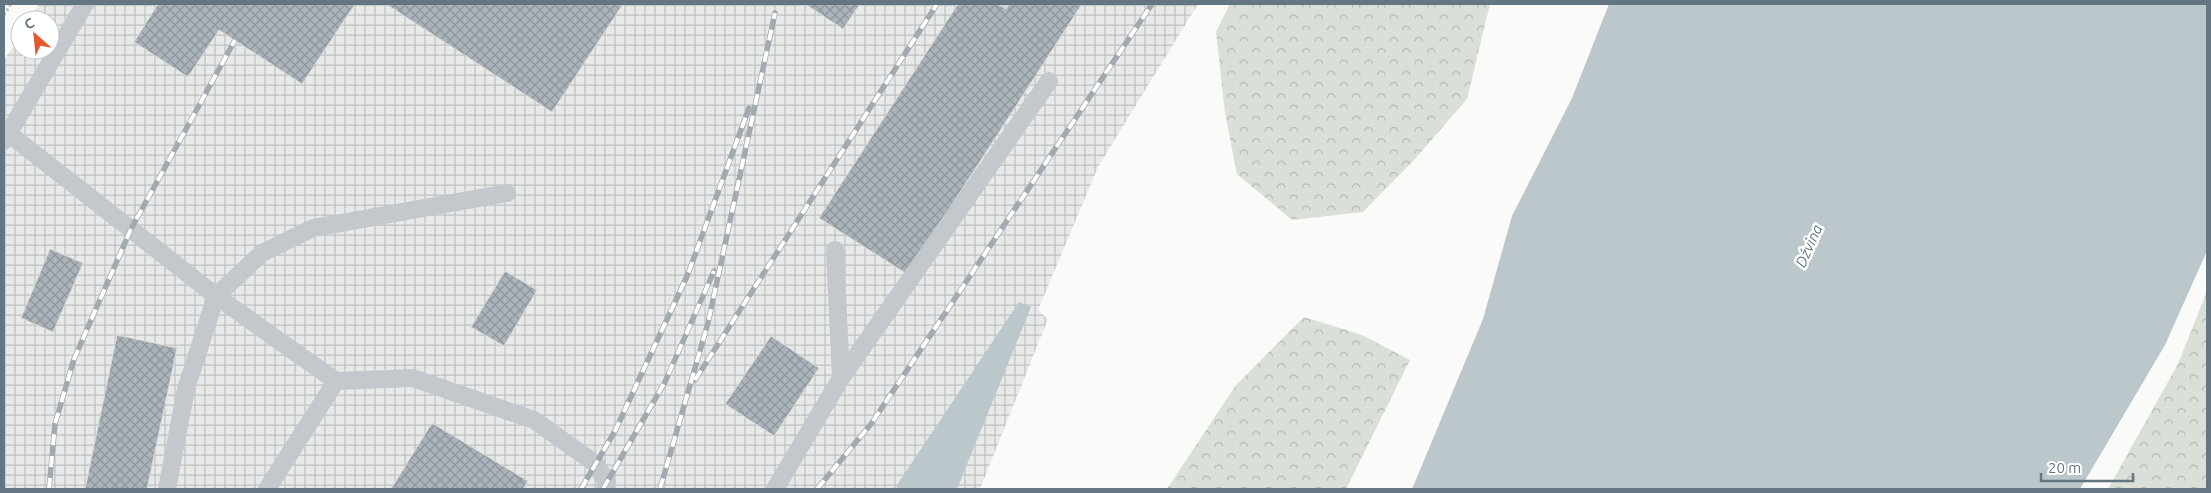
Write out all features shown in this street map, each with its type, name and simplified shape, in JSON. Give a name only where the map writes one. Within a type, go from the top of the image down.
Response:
[{"type":"lane","points":[[85,4],[6,137],[216,296],[336,381],[413,378],[534,420],[596,464],[607,483],[605,489]]},
{"type":"lane","points":[[775,489],[841,378],[1049,81]]},
{"type":"lane","points":[[167,489],[186,389],[216,296],[262,253],[313,228],[507,193]]},
{"type":"lane","points":[[835,250],[841,378]]},
{"type":"lane","points":[[267,489],[336,381]]},
{"type":"path","points":[[4,15],[11,4]]},
{"type":"shaded area","points":[[39,4],[1198,4],[1098,167],[1038,310],[1048,319],[980,489],[4,489],[4,60],[10,50],[10,60],[60,60],[60,10],[35,10]]},
{"type":"green space","points":[[1230,4],[1490,4],[1467,99],[1414,160],[1363,212],[1292,220],[1237,174],[1225,113],[1216,32]]},
{"type":"green space","points":[[2207,291],[2207,489],[2108,489],[2178,364]]},
{"type":"green space","points":[[1304,317],[1362,335],[1410,360],[1346,489],[1167,489],[1236,385]]},
{"type":"water","name":"Dźvina","points":[[1609,4],[2207,4],[2207,251],[2165,345],[2080,489],[1412,489],[1483,319],[1512,216],[1572,98]]},
{"type":"water","points":[[1019,302],[1031,307],[957,489],[896,489],[899,482]]},
{"type":"building","points":[[158,4],[355,4],[302,84],[219,30],[188,77],[134,42]]},
{"type":"building","points":[[386,4],[623,4],[552,112]]},
{"type":"building","points":[[805,4],[860,4],[843,29]]},
{"type":"building","points":[[958,4],[998,4],[1006,9],[1009,4],[1082,4],[907,274],[819,218]]},
{"type":"building","points":[[50,249],[83,263],[53,332],[21,318]]},
{"type":"building","points":[[505,271],[537,290],[504,346],[471,327]]},
{"type":"building","points":[[117,335],[177,348],[147,489],[85,489]]},
{"type":"building","points":[[771,336],[819,368],[774,436],[725,404]]},
{"type":"building","points":[[432,423],[528,481],[523,489],[391,489]]},
{"type":"railway","points":[[695,380],[937,4]]},
{"type":"railway","points":[[817,489],[871,424],[1152,4]]},
{"type":"railway","points":[[660,489],[708,323],[775,13]]},
{"type":"railway","points":[[49,489],[55,424],[74,359],[131,229],[235,40]]},
{"type":"railway","points":[[581,489],[615,431],[688,274],[749,108]]},
{"type":"railway","points":[[603,489],[665,382],[714,271]]}]
